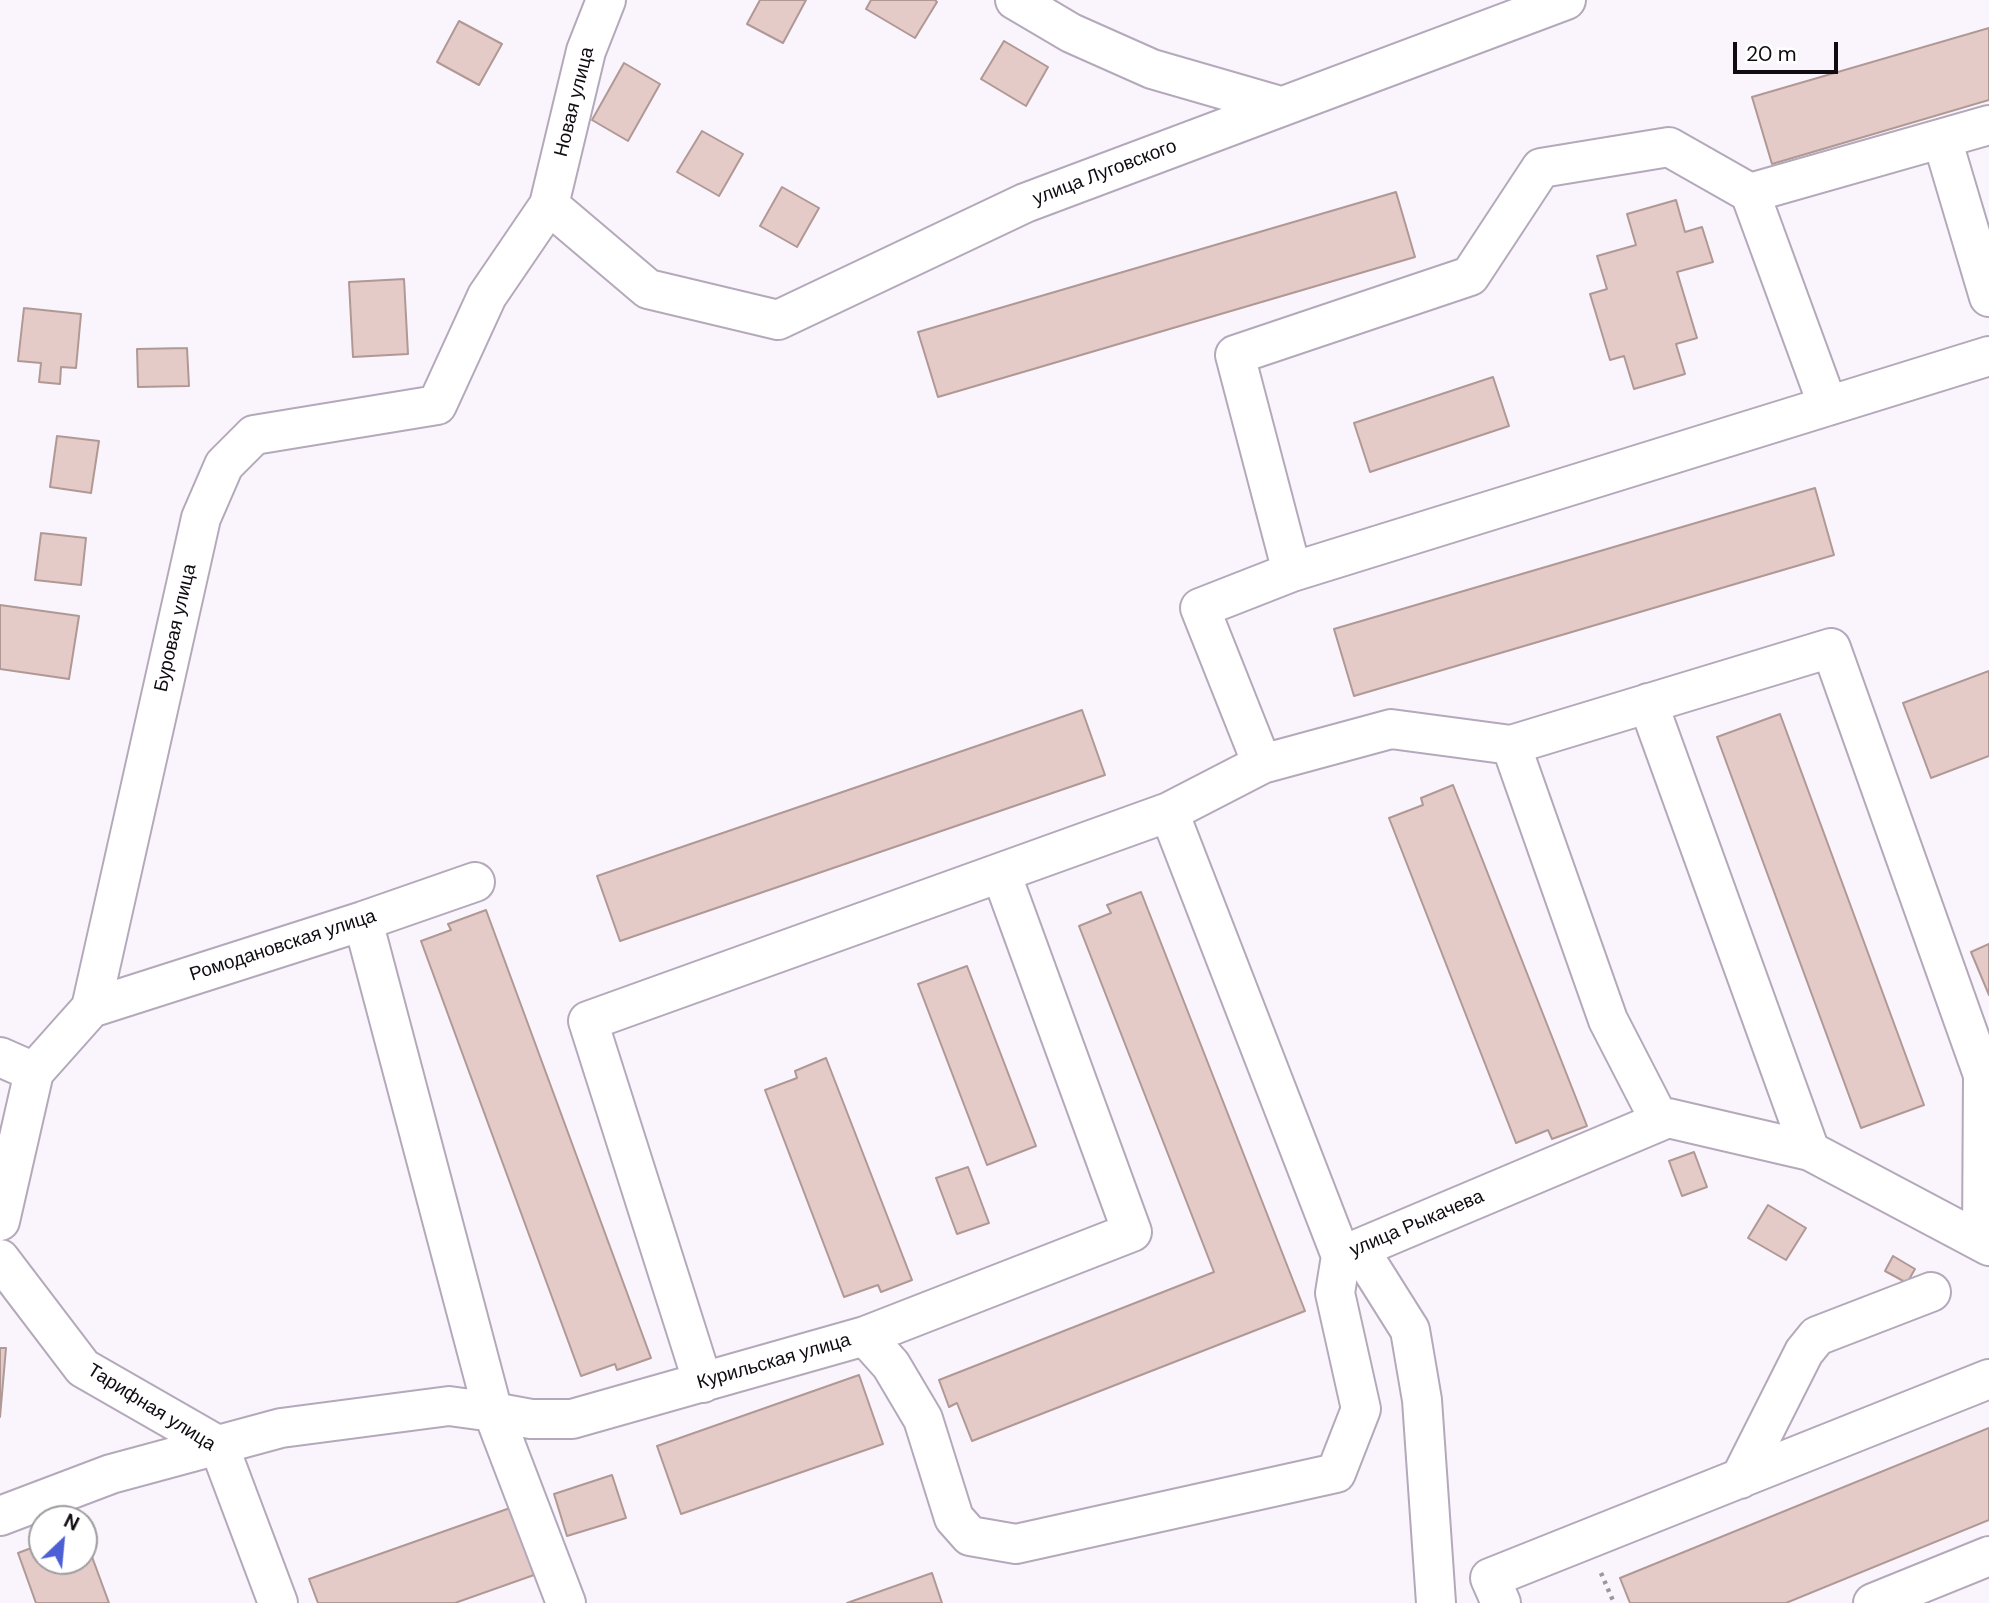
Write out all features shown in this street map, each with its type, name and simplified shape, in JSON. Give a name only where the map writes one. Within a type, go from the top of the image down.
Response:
[{"type":"street","name":"Новая улица","points":[[549,205],[586,51],[606,0]]},
{"type":"street","points":[[1015,0],[1071,33],[1152,69],[1280,106]]},
{"type":"street","name":"улица Луговского","points":[[549,205],[648,289],[778,320],[1025,203],[1566,0]]},
{"type":"street","points":[[1750,193],[1989,125]]},
{"type":"street","points":[[1942,139],[1989,297]]},
{"type":"street","points":[[1292,572],[1235,355],[1470,276],[1541,168],[1669,147],[1750,193],[1828,406]]},
{"type":"street","name":"Буровая улица","points":[[0,1221],[17,1065],[90,1008],[201,518],[224,465],[254,435],[438,405],[487,296],[549,205]]},
{"type":"street","points":[[1262,764],[1200,608],[1292,572],[1989,356]]},
{"type":"street","points":[[703,1382],[588,1021],[1169,812],[1262,764],[1391,729],[1511,745],[1830,648],[1983,1075],[1985,1244]]},
{"type":"street","points":[[1648,703],[1810,1150]]},
{"type":"street","points":[[1511,745],[1608,1020],[1660,1121]]},
{"type":"street","name":"улица Рыкачева","points":[[1169,812],[1341,1256],[1668,1118],[1810,1150],[1985,1244]]},
{"type":"street","points":[[865,1336],[1132,1232],[1001,873]]},
{"type":"street","name":"Ромодановская улица","points":[[90,1008],[363,921],[475,882]]},
{"type":"street","points":[[363,921],[493,1412],[566,1603]]},
{"type":"street","points":[[1341,1256],[1359,1249],[1410,1330],[1422,1400],[1436,1603]]},
{"type":"street","name":"Курильская улица","points":[[0,1516],[111,1474],[219,1447],[281,1428],[449,1406],[531,1419],[572,1419],[865,1336],[891,1365],[923,1419],[954,1518],[970,1536],[1016,1544],[1336,1473],[1361,1409],[1335,1293],[1341,1256]]},
{"type":"street","points":[[0,1259],[16,1301]]},
{"type":"street","points":[[1740,1479],[1804,1353],[1817,1336],[1931,1292]]},
{"type":"street","name":"Тарифная улица","points":[[16,1301],[83,1368],[219,1447],[278,1603]]},
{"type":"street","points":[[1501,1603],[1490,1578],[1989,1379]]},
{"type":"street","points":[[1873,1603],[1989,1556]]},
{"type":"building","points":[[760,0],[806,0],[783,43],[747,24]]},
{"type":"building","points":[[871,0],[937,2],[915,38],[866,9]]},
{"type":"building","points":[[459,21],[502,44],[479,85],[437,62]]},
{"type":"building","points":[[1989,28],[1989,100],[1772,164],[1752,97]]},
{"type":"building","points":[[1004,41],[1048,67],[1026,106],[981,79]]},
{"type":"building","points":[[624,63],[660,84],[628,141],[592,120]]},
{"type":"building","points":[[702,131],[743,154],[719,196],[677,172]]},
{"type":"building","points":[[782,187],[819,208],[797,247],[760,226]]},
{"type":"building","points":[[1396,192],[1415,257],[938,397],[918,332]]},
{"type":"building","points":[[1676,200],[1685,232],[1702,227],[1713,262],[1677,272],[1697,338],[1676,344],[1685,374],[1634,389],[1624,356],[1610,360],[1590,294],[1607,289],[1597,256],[1636,245],[1627,214]]},
{"type":"building","points":[[404,279],[408,354],[353,357],[349,282]]},
{"type":"building","points":[[24,308],[81,314],[76,368],[61,367],[60,384],[39,382],[41,363],[18,361]]},
{"type":"building","points":[[187,348],[189,386],[138,387],[137,349]]},
{"type":"building","points":[[1493,377],[1509,426],[1370,472],[1354,423]]},
{"type":"building","points":[[57,436],[99,441],[91,493],[50,487]]},
{"type":"building","points":[[1815,488],[1834,555],[1354,696],[1334,629]]},
{"type":"building","points":[[41,533],[86,538],[81,585],[35,580]]},
{"type":"building","points":[[0,605],[79,616],[69,679],[0,669]]},
{"type":"building","points":[[1989,671],[1989,756],[1931,778],[1903,703]]},
{"type":"building","points":[[1082,710],[1105,775],[620,941],[597,876]]},
{"type":"building","points":[[1780,714],[1924,1105],[1861,1128],[1717,737]]},
{"type":"building","points":[[1453,785],[1587,1126],[1552,1139],[1548,1130],[1516,1143],[1389,818],[1423,805],[1421,798]]},
{"type":"building","points":[[1141,892],[1305,1311],[972,1441],[957,1403],[949,1407],[939,1380],[1214,1272],[1079,926],[1111,913],[1107,905]]},
{"type":"building","points":[[486,910],[651,1358],[617,1370],[615,1364],[581,1376],[421,941],[451,930],[448,924]]},
{"type":"building","points":[[1989,944],[1989,995],[1971,952]]},
{"type":"building","points":[[967,966],[1036,1146],[987,1165],[918,984]]},
{"type":"building","points":[[826,1058],[912,1280],[881,1292],[878,1285],[844,1297],[765,1090],[797,1078],[795,1071]]},
{"type":"building","points":[[1694,1152],[1707,1187],[1682,1196],[1669,1161]]},
{"type":"building","points":[[968,1167],[989,1223],[957,1234],[936,1178]]},
{"type":"building","points":[[1768,1205],[1806,1228],[1786,1260],[1748,1238]]},
{"type":"building","points":[[1893,1256],[1915,1269],[1907,1283],[1885,1271]]},
{"type":"building","points":[[0,1348],[6,1348],[0,1417]]},
{"type":"building","points":[[859,1375],[883,1444],[681,1514],[657,1446]]},
{"type":"building","points":[[1989,1428],[1989,1520],[1786,1603],[1630,1603],[1620,1578]]},
{"type":"building","points":[[612,1475],[626,1518],[567,1536],[554,1494]]},
{"type":"building","points":[[510,1508],[534,1575],[455,1603],[318,1603],[309,1579]]},
{"type":"building","points":[[28,1549],[28,1575],[98,1573],[109,1603],[36,1603],[18,1553]]},
{"type":"building","points":[[932,1573],[942,1603],[847,1603]]}]
